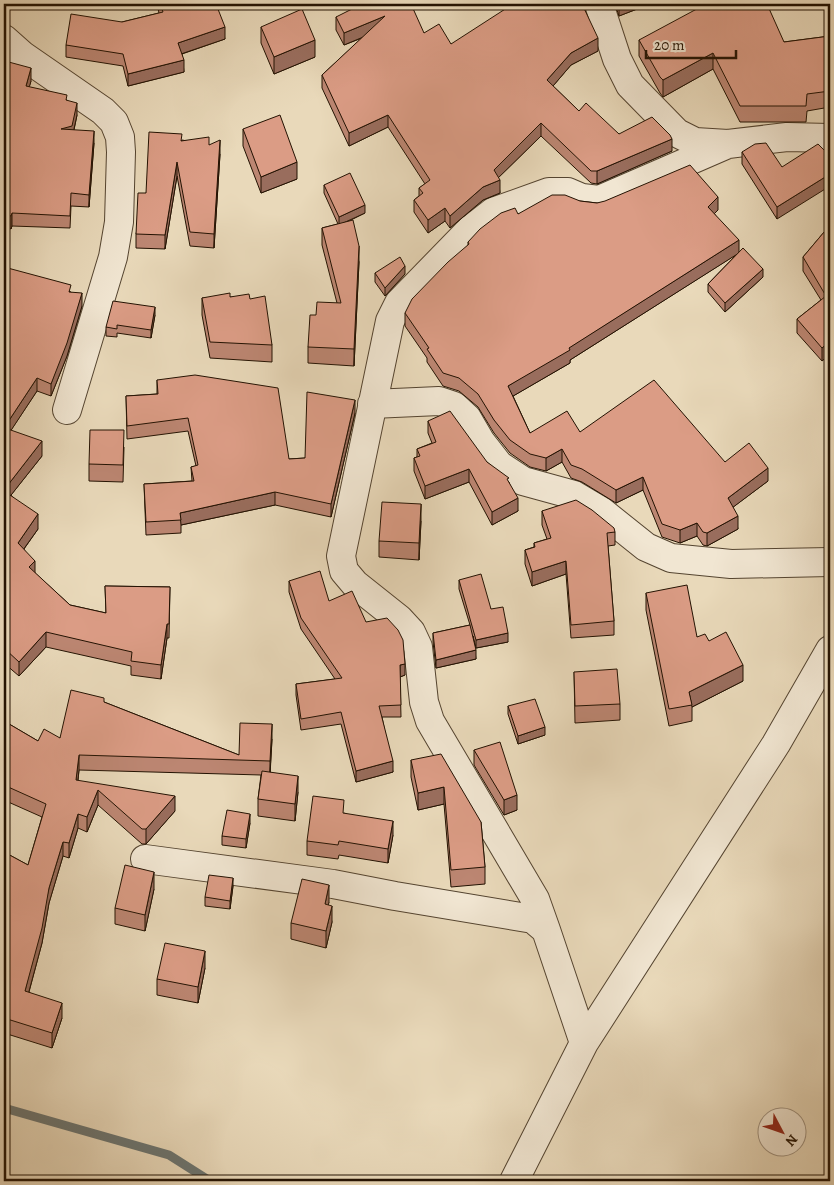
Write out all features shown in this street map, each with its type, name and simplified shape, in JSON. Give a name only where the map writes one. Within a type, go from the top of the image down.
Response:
[{"type":"street","points":[[598,4],[617,59],[630,84],[677,133],[695,142],[728,144],[787,137],[830,138]]},
{"type":"street","points":[[4,39],[22,55],[103,110],[114,122],[120,137],[119,222],[113,257],[67,410]]},
{"type":"street","points":[[584,1043],[535,899],[430,721],[424,702],[418,647],[411,632],[399,619],[354,584],[344,571],[341,556],[390,321],[399,303],[470,230],[492,212],[550,192],[568,192],[582,198],[598,200],[728,144]]},
{"type":"street","points":[[372,404],[438,401],[454,406],[467,418],[481,442],[499,465],[523,481],[574,495],[601,511],[646,547],[671,558],[730,564],[830,562]]},
{"type":"street","points":[[514,1181],[584,1043],[776,744],[830,650]]},
{"type":"street","points":[[146,859],[333,884],[533,919],[546,930]]},
{"type":"building","points":[[160,4],[216,4],[225,27],[178,43],[184,60],[128,74],[123,54],[66,45],[71,14],[122,22],[163,12]]},
{"type":"building","points":[[362,4],[411,4],[424,33],[439,24],[451,44],[513,4],[582,4],[598,38],[571,53],[547,80],[579,111],[586,103],[619,134],[652,117],[672,139],[597,171],[591,171],[541,123],[494,170],[500,180],[483,187],[450,216],[445,208],[428,220],[414,200],[423,193],[419,188],[430,180],[388,115],[349,133],[322,75],[385,16],[344,33],[336,17]]},
{"type":"building","points":[[706,4],[767,4],[784,42],[830,36],[830,91],[807,94],[806,106],[740,106],[713,53],[663,80],[639,40]]},
{"type":"building","points":[[302,9],[315,40],[274,57],[261,27]]},
{"type":"building","points":[[5,61],[31,68],[26,86],[67,95],[66,100],[77,103],[72,126],[61,129],[94,131],[89,195],[71,193],[70,216],[12,213],[11,216],[4,214]]},
{"type":"building","points":[[280,115],[297,162],[261,177],[243,129]]},
{"type":"building","points":[[149,132],[182,134],[181,141],[209,137],[209,145],[220,140],[214,234],[190,232],[177,162],[165,235],[136,234],[138,193],[146,193]]},
{"type":"building","points":[[766,143],[782,167],[818,144],[830,156],[830,174],[777,207],[742,152],[755,144]]},
{"type":"building","points":[[690,165],[718,197],[708,207],[739,240],[569,348],[570,350],[508,386],[530,433],[567,411],[580,432],[654,380],[725,462],[749,443],[768,468],[728,498],[738,516],[707,533],[703,532],[697,523],[680,530],[662,524],[643,477],[616,490],[582,469],[571,465],[562,449],[546,458],[530,454],[510,440],[494,420],[478,394],[459,378],[443,373],[427,349],[429,348],[405,313],[412,299],[448,262],[469,244],[468,242],[480,229],[501,213],[515,208],[518,214],[552,195],[565,195],[580,201],[597,203],[605,201]]},
{"type":"building","points":[[350,173],[365,205],[339,217],[324,185]]},
{"type":"building","points":[[353,220],[359,246],[354,349],[308,347],[310,315],[316,315],[317,302],[341,303],[322,228]]},
{"type":"building","points":[[830,225],[830,341],[822,348],[797,319],[826,296],[803,257]]},
{"type":"building","points":[[743,248],[763,269],[725,303],[708,284]]},
{"type":"building","points":[[400,257],[405,266],[385,288],[375,273]]},
{"type":"building","points":[[4,267],[71,285],[69,292],[82,293],[67,343],[51,384],[37,378],[4,428]]},
{"type":"building","points":[[230,293],[230,297],[249,294],[250,299],[265,296],[272,345],[210,342],[202,298]]},
{"type":"building","points":[[113,301],[155,307],[151,330],[117,325],[117,329],[106,327]]},
{"type":"building","points":[[195,375],[278,388],[289,459],[305,458],[307,392],[355,400],[331,504],[275,492],[180,513],[181,520],[146,522],[144,484],[194,481],[191,467],[198,465],[188,418],[127,426],[126,396],[158,394],[157,380]]},
{"type":"building","points":[[450,411],[487,462],[509,478],[507,479],[518,498],[492,512],[469,469],[425,486],[414,458],[420,456],[417,449],[436,442],[428,421]]},
{"type":"building","points":[[5,428],[42,441],[4,490],[4,431]]},
{"type":"building","points":[[90,430],[124,430],[123,465],[89,464]]},
{"type":"building","points":[[4,491],[38,514],[18,543],[35,561],[29,567],[70,605],[106,613],[105,586],[170,587],[169,624],[167,624],[161,665],[131,661],[132,652],[46,632],[19,662],[4,650]]},
{"type":"building","points":[[576,500],[614,528],[615,532],[607,533],[614,621],[571,625],[566,561],[532,572],[525,550],[535,547],[534,543],[551,538],[542,511]]},
{"type":"building","points":[[382,502],[421,504],[419,543],[379,541]]},
{"type":"building","points":[[320,571],[329,601],[352,591],[366,622],[387,618],[398,630],[403,640],[405,664],[400,665],[401,705],[379,706],[393,761],[356,771],[341,712],[301,719],[296,684],[342,678],[301,618],[289,581]]},
{"type":"building","points":[[481,574],[491,609],[503,607],[508,633],[476,640],[459,580]]},
{"type":"building","points":[[687,585],[697,637],[705,634],[709,641],[726,632],[743,665],[689,692],[692,705],[669,709],[646,593]]},
{"type":"building","points":[[470,625],[476,650],[436,660],[433,633]]},
{"type":"building","points":[[617,669],[620,704],[575,706],[574,672]]},
{"type":"building","points":[[71,690],[104,698],[104,702],[239,755],[240,723],[272,724],[270,761],[79,755],[76,780],[175,796],[146,829],[142,829],[98,790],[87,817],[78,814],[69,843],[63,842],[49,888],[42,928],[25,991],[62,1003],[52,1033],[4,1018],[4,949],[7,936],[4,936],[4,852],[28,865],[46,804],[6,786],[4,790],[4,721],[38,741],[44,729],[60,738]]},
{"type":"building","points":[[535,699],[545,727],[518,736],[508,706]]},
{"type":"building","points":[[500,742],[517,795],[504,800],[474,750]]},
{"type":"building","points":[[441,754],[481,822],[485,867],[451,870],[444,787],[418,793],[411,760]]},
{"type":"building","points":[[262,771],[298,776],[295,804],[258,799]]},
{"type":"building","points":[[313,796],[344,800],[343,813],[393,821],[388,849],[339,841],[338,845],[307,841]]},
{"type":"building","points":[[227,810],[250,814],[246,839],[222,836]]},
{"type":"building","points":[[125,865],[154,872],[145,915],[115,908]]},
{"type":"building","points":[[209,875],[233,878],[230,901],[205,897]]},
{"type":"building","points":[[302,879],[329,885],[325,904],[332,906],[326,931],[291,923]]},
{"type":"building","points":[[165,943],[205,951],[198,987],[157,979]]},
{"type":"waterway","points":[[4,1108],[169,1155],[210,1181]]}]
